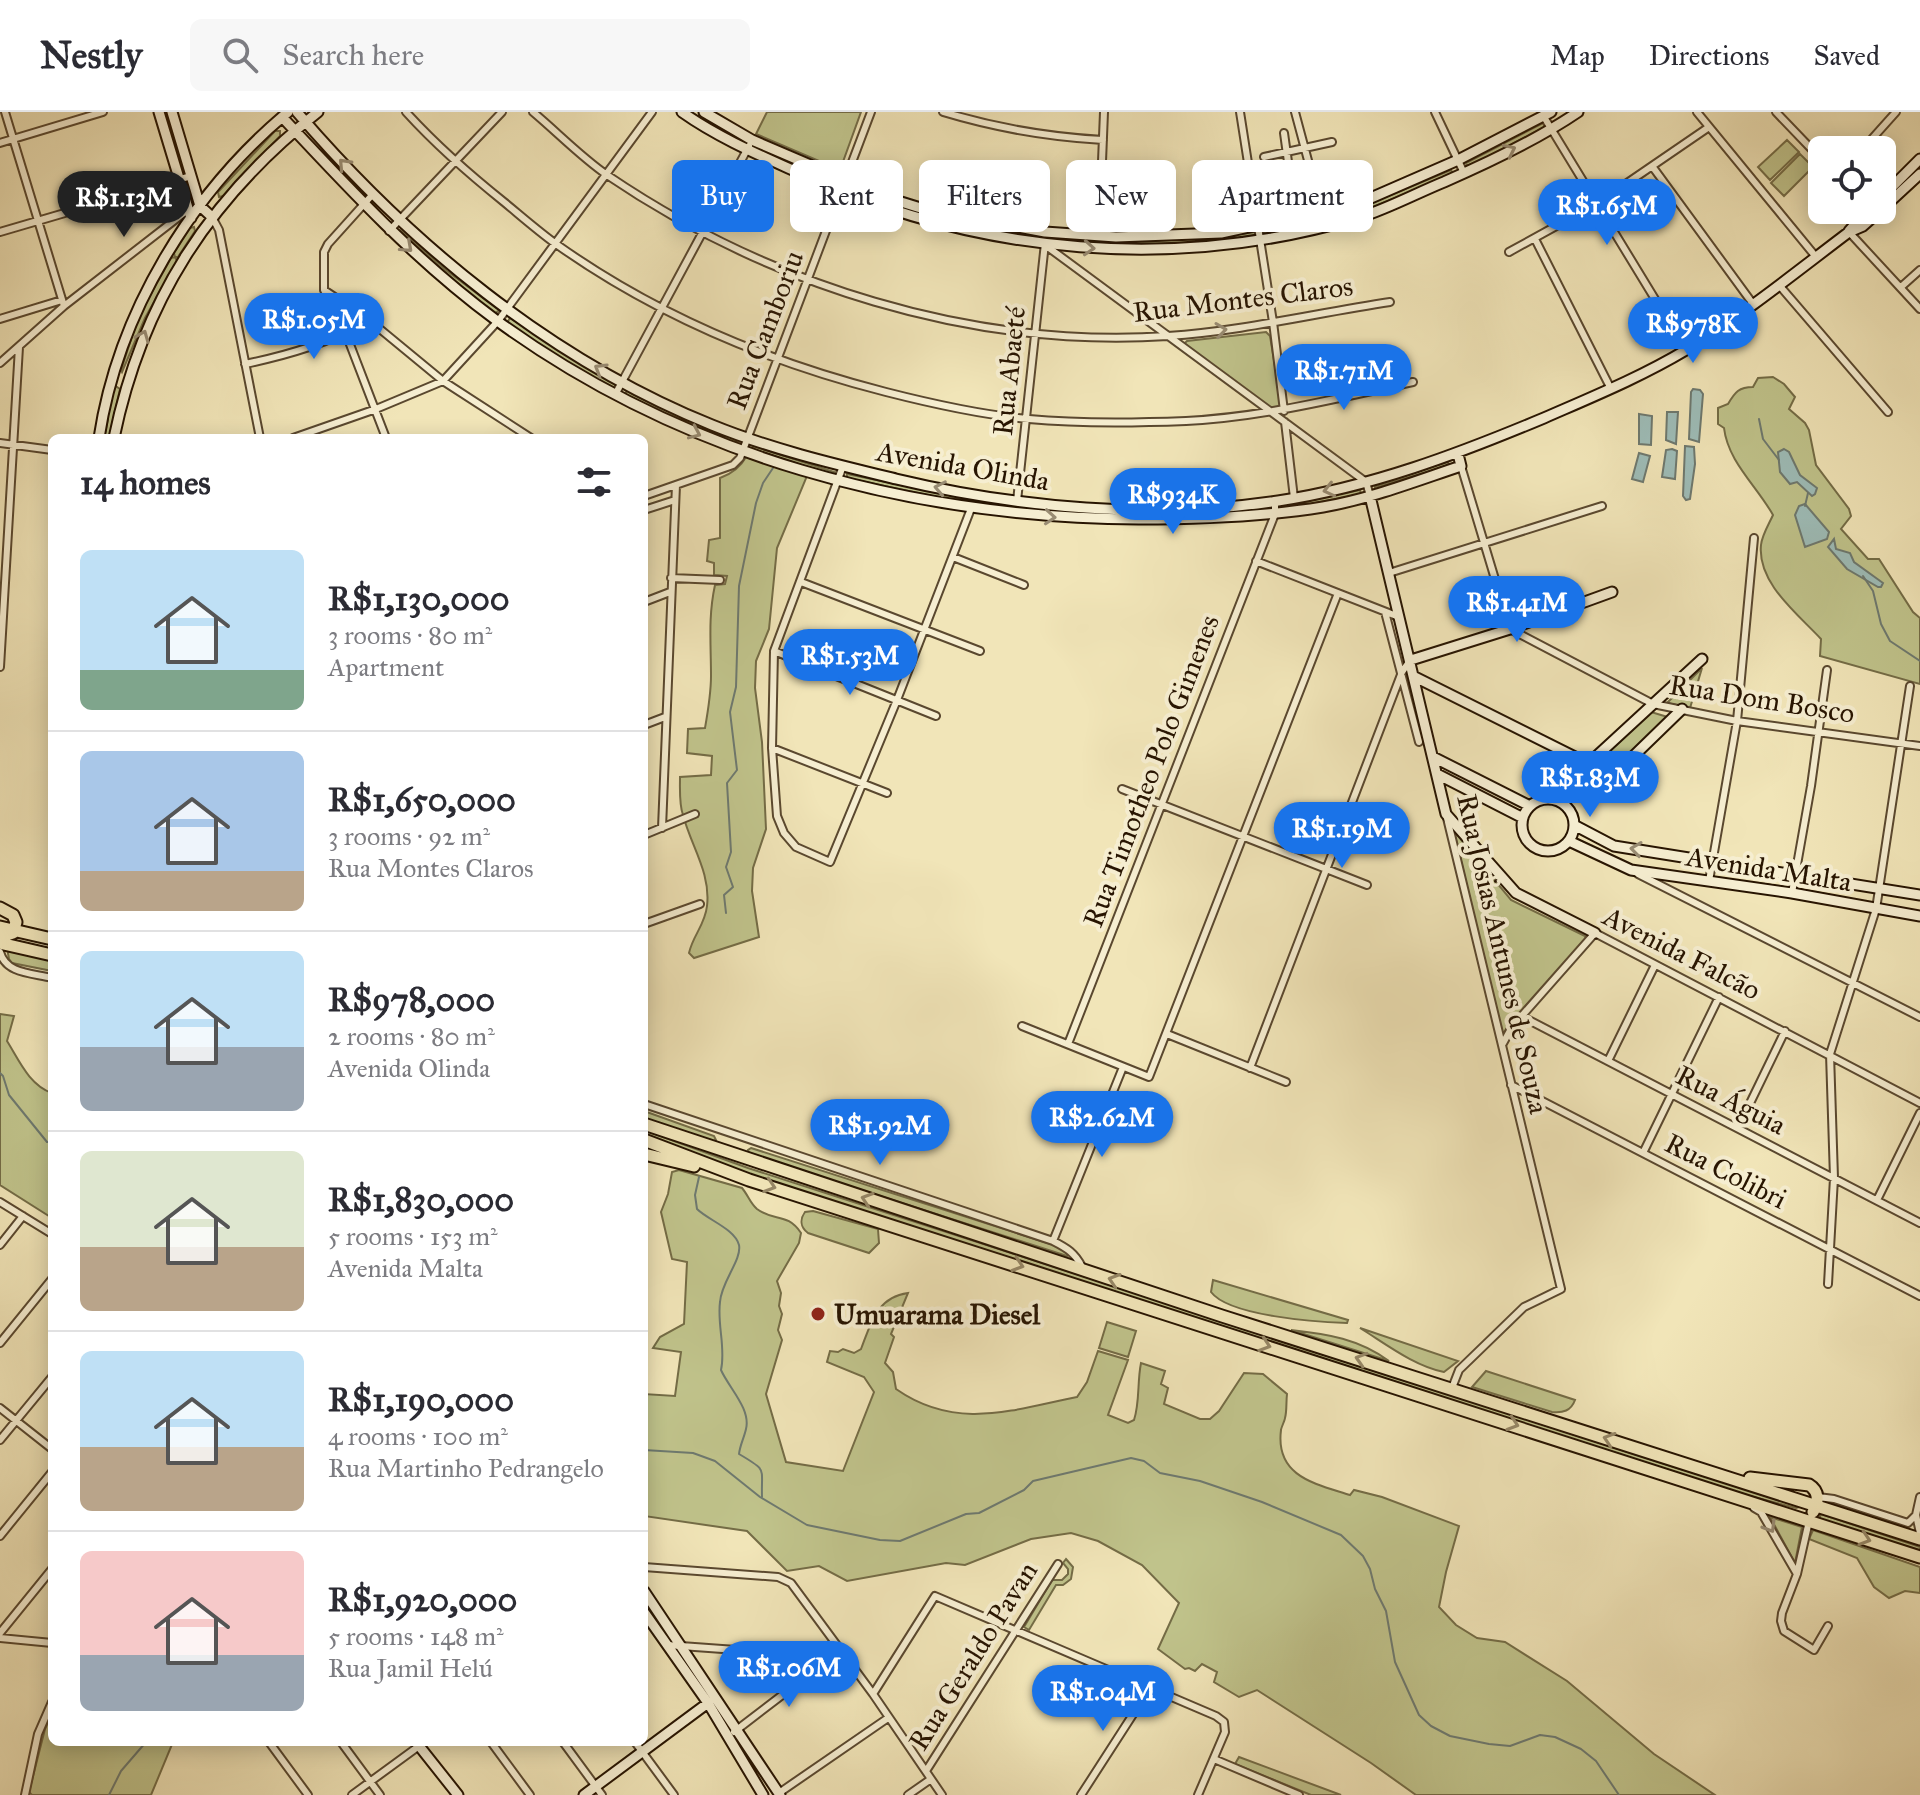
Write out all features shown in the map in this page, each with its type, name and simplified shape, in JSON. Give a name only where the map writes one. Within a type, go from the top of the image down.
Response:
[{"type":"highway","points":[[0,908],[13,915],[4,941]]},
{"type":"highway","points":[[0,927],[4,941]]},
{"type":"highway","points":[[4,941],[48,939]]},
{"type":"highway","points":[[4,941],[48,954]]},
{"type":"highway","points":[[648,1125],[1814,1509],[1920,1539]]},
{"type":"highway","points":[[648,1142],[735,1175],[1729,1494],[1808,1513],[1814,1509]]},
{"type":"highway","points":[[648,1156],[735,1175]]},
{"type":"highway","points":[[1641,1450],[1762,1481],[1809,1485],[1814,1488],[1814,1509]]},
{"type":"highway","points":[[1814,1509],[1920,1557]]},
{"type":"street","points":[[5,112],[63,303]]},
{"type":"street","points":[[0,143],[103,112]]},
{"type":"street","points":[[159,112],[189,214],[204,228],[219,230]]},
{"type":"street","points":[[172,112],[200,206],[212,217],[219,230],[259,434]]},
{"type":"street","name":"Avenida Olinda","points":[[297,112],[373,194],[445,262],[506,309],[622,382],[680,412],[747,438],[843,466],[975,495],[1064,506],[1148,508],[1275,501],[1366,482],[1458,454],[1611,390],[1686,350],[1779,285],[1856,224]]},
{"type":"street","points":[[115,434],[127,381],[145,331],[204,228],[235,190],[318,112]]},
{"type":"street","points":[[406,112],[455,163],[556,244],[662,309],[778,361],[938,405],[1027,419],[1101,423],[1160,421],[1283,411],[1413,382]]},
{"type":"street","points":[[389,231],[502,112]]},
{"type":"street","name":"Rua Montes Claros","points":[[533,112],[605,173],[704,234],[808,281],[930,314],[1036,333],[1095,337],[1168,336],[1390,302]]},
{"type":"street","points":[[304,434],[443,381],[498,321],[652,112]]},
{"type":"street","points":[[682,112],[709,130],[790,163]]},
{"type":"street","points":[[704,112],[750,145]]},
{"type":"street","name":"Rua Camboriu","points":[[852,160],[871,112]]},
{"type":"street","points":[[943,112],[982,124],[1041,135],[1103,140]]},
{"type":"street","points":[[1099,236],[1104,112]]},
{"type":"street","points":[[1240,112],[1248,160]]},
{"type":"street","points":[[1295,112],[1308,160]]},
{"type":"street","points":[[1435,112],[1464,173]]},
{"type":"street","points":[[903,214],[1045,245],[1185,249],[1260,241],[1362,217],[1464,173],[1552,130],[1578,112]]},
{"type":"street","points":[[1697,112],[1816,257]]},
{"type":"street","points":[[1776,112],[1808,145]]},
{"type":"street","points":[[1875,136],[1896,112]]},
{"type":"street","points":[[1373,197],[1458,160],[1548,114],[1552,130],[1686,350]]},
{"type":"street","points":[[0,363],[63,303],[200,206],[285,115]]},
{"type":"street","name":"Avenida Olinda","points":[[285,115],[295,131],[389,231],[498,321],[573,370],[689,431],[839,481],[972,509],[1017,515],[1176,519],[1275,514],[1325,507],[1370,496],[1461,466]]},
{"type":"street","points":[[1509,252],[1598,203],[1709,127]]},
{"type":"street","points":[[1284,133],[1288,160]]},
{"type":"street","points":[[1264,157],[1332,142]]},
{"type":"street","points":[[616,393],[750,145]]},
{"type":"street","points":[[1896,183],[1920,159]]},
{"type":"street","points":[[1652,166],[1753,304]]},
{"type":"street","name":"Avenida Olinda","points":[[1896,196],[1920,174]]},
{"type":"street","points":[[0,232],[191,176]]},
{"type":"street","points":[[373,194],[328,244],[324,252],[324,290],[346,334],[385,434]]},
{"type":"street","points":[[100,434],[111,376],[126,332],[189,214]]},
{"type":"street","name":"Avenida Olinda","points":[[1849,232],[1865,224]]},
{"type":"street","name":"Rua Camboriu","points":[[743,451],[826,232]]},
{"type":"street","points":[[1045,232],[1179,237],[1218,232]]},
{"type":"street","name":"Rua Abaeté","points":[[1017,501],[1045,232]]},
{"type":"street","points":[[1259,232],[1294,498]]},
{"type":"street","points":[[1849,232],[1920,309]]},
{"type":"street","points":[[1535,239],[1611,390]]},
{"type":"street","points":[[1045,245],[1366,482]]},
{"type":"street","points":[[1901,287],[1920,270]]},
{"type":"street","points":[[1779,285],[1888,412]]},
{"type":"street","points":[[324,290],[369,320],[443,381],[525,434]]},
{"type":"street","points":[[0,319],[63,303]]},
{"type":"street","points":[[245,364],[291,354],[346,334],[369,320]]},
{"type":"street","points":[[0,667],[19,347]]},
{"type":"street","points":[[111,376],[127,381]]},
{"type":"street","points":[[0,443],[48,449]]},
{"type":"street","points":[[648,496],[733,465],[743,451]]},
{"type":"street","points":[[1458,454],[1510,629]]},
{"type":"street","points":[[843,466],[774,651],[772,748],[775,808],[784,833],[796,847],[830,862],[925,630],[975,495]]},
{"type":"street","name":"Rua Josias Antunes de Souza","points":[[1366,482],[1561,1289],[1524,1307],[1459,1370],[1452,1388]]},
{"type":"street","points":[[662,828],[676,485]]},
{"type":"street","points":[[648,509],[675,500]]},
{"type":"street","points":[[648,501],[655,506]]},
{"type":"street","points":[[1275,501],[1275,514]]},
{"type":"street","points":[[1389,573],[1602,506]]},
{"type":"street","name":"Rua Timotheo Polo Gimenes","points":[[1068,1044],[1275,514]]},
{"type":"street","points":[[1709,881],[1737,721],[1754,538]]},
{"type":"street","points":[[0,557],[7,562]]},
{"type":"street","points":[[953,557],[1024,585]]},
{"type":"street","points":[[1256,561],[1399,617]]},
{"type":"street","points":[[671,578],[720,580]]},
{"type":"street","points":[[801,582],[980,651]]},
{"type":"street","points":[[648,600],[670,592]]},
{"type":"street","points":[[1250,1068],[1402,672],[1411,660],[1612,592]]},
{"type":"street","points":[[1022,1026],[1149,1077],[1338,593]]},
{"type":"street","points":[[1385,612],[1419,742]]},
{"type":"street","name":"Rua Dom Bosco","points":[[1510,629],[1653,704],[1737,721],[1920,746]]},
{"type":"street","points":[[774,651],[936,716]]},
{"type":"street","points":[[1588,764],[1702,659]]},
{"type":"street","points":[[1792,893],[1827,670]]},
{"type":"street","points":[[1415,677],[1613,776],[1682,709]]},
{"type":"street","points":[[1828,1284],[1834,1178],[1830,1054],[1876,909],[1910,686]]},
{"type":"street","points":[[648,723],[665,717]]},
{"type":"street","points":[[772,748],[887,793]]},
{"type":"street","points":[[1433,757],[1530,806]]},
{"type":"street","points":[[1437,774],[1523,818]]},
{"type":"street","points":[[1122,789],[1367,885]]},
{"type":"street","points":[[1545,800],[1561,803],[1572,815],[1574,825],[1569,841],[1550,852],[1534,848],[1524,835],[1523,818],[1530,806],[1545,800]]},
{"type":"street","points":[[648,833],[695,814]]},
{"type":"street","name":"Avenida Falcão","points":[[1446,814],[1516,893],[1920,1103]]},
{"type":"street","name":"Avenida Malta","points":[[1574,825],[1614,846],[1920,895]]},
{"type":"street","name":"Avenida Malta","points":[[1569,841],[1631,870],[1792,893],[1920,916]]},
{"type":"street","points":[[1631,870],[1920,1017]]},
{"type":"street","points":[[648,923],[700,904]]},
{"type":"street","points":[[1502,1045],[1521,1016],[1595,933]]},
{"type":"street","points":[[4,941],[3,961],[9,967],[48,977]]},
{"type":"street","points":[[1608,1061],[1655,965]]},
{"type":"street","points":[[1643,1153],[1719,997]]},
{"type":"street","name":"Rua Águia","points":[[1521,1016],[1920,1223]]},
{"type":"street","points":[[1738,1128],[1785,1031]]},
{"type":"street","points":[[1167,1034],[1286,1082]]},
{"type":"street","points":[[1053,1241],[1123,1067]]},
{"type":"street","name":"Rua Colibri","points":[[1511,1085],[1920,1296]]},
{"type":"street","points":[[648,1105],[1053,1241],[1077,1256],[1084,1271]]},
{"type":"street","points":[[1877,1200],[1920,1113]]},
{"type":"street","points":[[0,1202],[48,1232]]},
{"type":"street","points":[[0,1245],[23,1216]]},
{"type":"street","points":[[0,1343],[48,1284]]},
{"type":"street","points":[[0,1440],[48,1382]]},
{"type":"street","points":[[0,1408],[48,1446]]},
{"type":"street","points":[[0,1536],[48,1477]]},
{"type":"street","points":[[1729,1494],[1761,1512],[1797,1574]]},
{"type":"street","points":[[1920,1497],[1916,1515],[1920,1533]]},
{"type":"street","points":[[1828,1626],[1814,1650],[1784,1631],[1782,1613],[1797,1574],[1814,1509],[1834,1499],[1904,1523],[1910,1522],[1916,1515]]},
{"type":"street","name":"Rua Geraldo Pavan","points":[[926,1771],[1058,1564]]},
{"type":"street","points":[[648,1567],[778,1577],[791,1583],[942,1795]]},
{"type":"street","points":[[0,1636],[48,1574]]},
{"type":"street","points":[[873,1694],[935,1596],[1224,1722],[1225,1732],[1198,1795]]},
{"type":"street","points":[[648,1597],[682,1646],[763,1795]]},
{"type":"street","points":[[648,1618],[708,1703],[780,1794],[888,1718]]},
{"type":"street","points":[[0,1636],[48,1642]]},
{"type":"street","points":[[667,1645],[846,1658]]},
{"type":"street","points":[[732,1733],[832,1657]]},
{"type":"street","points":[[1081,1795],[1150,1688]]},
{"type":"street","points":[[584,1795],[598,1791],[642,1752],[708,1703]]},
{"type":"street","points":[[25,1795],[38,1734],[48,1711]]},
{"type":"street","points":[[272,1746],[308,1795]]},
{"type":"street","points":[[344,1746],[380,1795]]},
{"type":"street","points":[[352,1795],[415,1746]]},
{"type":"street","points":[[420,1746],[458,1795]]},
{"type":"street","points":[[494,1746],[530,1795]]},
{"type":"street","points":[[566,1746],[598,1791]]},
{"type":"street","points":[[638,1746],[674,1795]]},
{"type":"street","points":[[1214,1759],[1299,1795]]},
{"type":"street","points":[[908,1795],[931,1779]]},
{"type":"green space","points":[[161,112],[168,112],[191,194],[187,193]]},
{"type":"green space","points":[[767,112],[861,112],[844,160],[817,160],[756,134]]},
{"type":"green space","points":[[1543,123],[1545,127],[1468,167],[1466,163]]},
{"type":"green space","points":[[275,131],[280,131],[280,136],[219,197],[218,192]]},
{"type":"green space","points":[[1787,140],[1799,152],[1770,180],[1758,167]]},
{"type":"green space","points":[[1800,154],[1808,162],[1808,172],[1784,196],[1771,183]]},
{"type":"green space","points":[[1451,170],[1453,174],[1373,207],[1373,202]]},
{"type":"green space","points":[[903,205],[919,211],[919,214],[903,209]]},
{"type":"green space","points":[[194,227],[195,231],[175,257],[174,253],[190,228]]},
{"type":"green space","points":[[400,230],[499,310],[495,314],[444,275],[397,234]]},
{"type":"green space","points":[[1002,232],[1041,236],[1041,240]]},
{"type":"green space","points":[[1256,232],[1257,236],[1186,245],[1049,242],[1049,237],[1101,240],[1204,238]]},
{"type":"green space","points":[[175,257],[177,261],[145,318],[122,372],[139,315],[171,258]]},
{"type":"green space","points":[[510,318],[616,383],[614,388],[583,372],[507,323]]},
{"type":"green space","points":[[1266,332],[1270,336],[1281,403],[1278,409],[1270,410],[1183,345],[1187,341]]},
{"type":"green space","points":[[1773,377],[1795,397],[1789,409],[1809,430],[1816,465],[1849,509],[1851,516],[1841,529],[1868,559],[1879,559],[1920,618],[1920,684],[1820,656],[1821,639],[1781,597],[1765,572],[1761,545],[1773,515],[1731,452],[1724,428],[1718,424],[1718,408],[1728,404],[1741,389],[1753,387],[1758,378]]},
{"type":"green space","points":[[114,385],[120,389],[110,434],[105,434],[106,412]]},
{"type":"green space","points":[[627,390],[737,440],[735,445],[625,395]]},
{"type":"green space","points":[[753,446],[837,473],[836,477],[752,450]]},
{"type":"green space","points":[[746,457],[807,476],[777,548],[769,629],[756,661],[755,688],[762,742],[766,829],[753,868],[752,891],[759,937],[694,958],[689,953],[706,913],[707,894],[703,871],[682,811],[680,777],[711,775],[712,756],[687,753],[688,729],[705,728],[710,689],[713,597],[715,585],[725,584],[727,576],[714,575],[714,563],[707,561],[709,540],[720,538],[720,478],[735,470]]},
{"type":"green space","points":[[1448,462],[1449,466],[1375,487],[1376,482]]},
{"type":"green space","points":[[847,474],[965,498],[965,503],[847,478]]},
{"type":"green space","points":[[1360,490],[1361,494],[1284,509],[1283,505]]},
{"type":"green space","points":[[1702,668],[1690,708],[1667,703]]},
{"type":"green space","points":[[1651,712],[1671,718],[1613,773],[1596,764]]},
{"type":"green space","points":[[1454,831],[1511,900],[1586,939],[1502,1036]]},
{"type":"green space","points":[[7,948],[48,957],[48,970],[12,963]]},
{"type":"green space","points":[[0,1014],[14,1016],[7,1041],[31,1078],[48,1091],[48,1215],[0,1185]]},
{"type":"green space","points":[[648,1112],[714,1136],[716,1140],[712,1142],[648,1119]]},
{"type":"green space","points":[[648,1131],[748,1168],[1803,1506],[1796,1508],[1673,1476],[744,1174],[648,1138]]},
{"type":"green space","points":[[751,1148],[1060,1247],[1068,1254],[749,1154]]},
{"type":"green space","points":[[679,1170],[742,1188],[757,1209],[791,1222],[801,1233],[799,1243],[777,1281],[782,1314],[778,1330],[782,1340],[766,1394],[786,1462],[843,1471],[874,1392],[864,1377],[827,1362],[830,1351],[843,1349],[854,1353],[861,1349],[877,1313],[897,1295],[908,1293],[891,1334],[894,1337],[885,1363],[893,1372],[896,1389],[940,1410],[985,1414],[1077,1397],[1087,1382],[1098,1351],[1128,1360],[1108,1415],[1128,1423],[1134,1420],[1136,1413],[1141,1363],[1165,1371],[1161,1384],[1168,1388],[1164,1404],[1200,1419],[1210,1419],[1219,1411],[1244,1373],[1263,1374],[1287,1394],[1281,1446],[1284,1458],[1300,1476],[1350,1495],[1354,1490],[1382,1497],[1459,1526],[1439,1607],[1456,1625],[1477,1638],[1505,1642],[1567,1681],[1654,1754],[1715,1795],[1416,1795],[1257,1690],[1239,1697],[1214,1682],[1217,1672],[1202,1664],[1195,1671],[1185,1669],[1158,1649],[1179,1603],[1142,1565],[1098,1541],[1071,1533],[1031,1539],[965,1565],[946,1563],[847,1581],[819,1566],[787,1571],[747,1531],[648,1517],[648,1394],[675,1396],[681,1352],[653,1348],[660,1337],[684,1324],[687,1262],[672,1259],[661,1212],[672,1172]]},
{"type":"green space","points":[[813,1211],[878,1229],[879,1243],[869,1253],[808,1233],[802,1226],[802,1217],[805,1212]]},
{"type":"green space","points":[[1213,1280],[1348,1320],[1347,1323],[1295,1319],[1235,1307],[1211,1292]]},
{"type":"green space","points":[[1107,1322],[1136,1331],[1128,1357],[1099,1348]]},
{"type":"green space","points":[[1360,1328],[1458,1361],[1444,1372],[1433,1369],[1400,1354]]},
{"type":"green space","points":[[1291,1330],[1343,1339],[1366,1347],[1389,1361]]},
{"type":"green space","points":[[1486,1371],[1575,1400],[1566,1410],[1552,1412],[1472,1387]]},
{"type":"green space","points":[[1821,1514],[1920,1547],[1920,1553],[1819,1519]]},
{"type":"green space","points":[[1770,1517],[1802,1527],[1795,1563]]},
{"type":"green space","points":[[1813,1530],[1920,1567],[1920,1593],[1905,1591],[1889,1598],[1874,1587],[1857,1558],[1809,1539]]},
{"type":"green space","points":[[1066,1559],[1073,1567],[1071,1579],[1063,1585],[1056,1585],[1029,1630],[1024,1627],[1052,1580],[1062,1580],[1068,1574],[1063,1563]]},
{"type":"green space","points":[[48,1722],[48,1746],[171,1746],[151,1795],[32,1795],[29,1792]]},
{"type":"green space","points":[[1239,1757],[1341,1795],[1311,1795],[1235,1764]]},
{"type":"water","points":[[1693,389],[1703,394],[1699,442],[1689,439]]},
{"type":"water","points":[[1667,412],[1678,412],[1676,444],[1666,440]]},
{"type":"water","points":[[1639,414],[1652,416],[1651,445],[1639,444]]},
{"type":"water","points":[[1685,446],[1694,447],[1695,464],[1690,499],[1686,500],[1683,496]]},
{"type":"water","points":[[1784,449],[1789,452],[1800,475],[1817,488],[1812,496],[1797,482],[1790,484],[1780,472],[1778,452]]},
{"type":"water","points":[[1666,450],[1677,451],[1675,479],[1662,477]]},
{"type":"water","points":[[1639,453],[1650,456],[1643,482],[1632,479]]},
{"type":"water","points":[[1805,504],[1829,532],[1827,539],[1805,547],[1795,515],[1799,506]]},
{"type":"water","points":[[1834,539],[1836,549],[1850,553],[1854,562],[1883,583],[1881,587],[1847,569],[1828,547]]},
{"type":"waterway","points":[[1759,419],[1763,439],[1779,460]]},
{"type":"waterway","points":[[726,913],[724,895],[733,887],[726,867],[731,852],[727,783],[737,770],[730,712],[736,687],[739,586],[756,503],[763,483],[773,468]]},
{"type":"waterway","points":[[1805,506],[1808,493]]},
{"type":"waterway","points":[[1863,576],[1873,591],[1881,624],[1890,641],[1920,661]]},
{"type":"waterway","points":[[0,1073],[9,1095],[48,1142]]},
{"type":"waterway","points":[[699,1177],[695,1195],[697,1209],[727,1229],[739,1245],[721,1294],[721,1370],[745,1414],[746,1429],[739,1454],[759,1467],[762,1497]]},
{"type":"waterway","points":[[648,1450],[693,1453],[715,1461],[760,1497],[807,1525],[880,1540],[900,1541],[966,1514],[979,1513],[1024,1490],[1033,1481],[1131,1458],[1144,1461],[1160,1473],[1200,1481],[1262,1502],[1341,1535],[1363,1556],[1386,1611],[1395,1662],[1419,1715],[1431,1726],[1450,1736],[1510,1746],[1540,1735],[1555,1737],[1581,1749],[1596,1761],[1619,1795]]},
{"type":"waterway","points":[[109,1795],[121,1771],[143,1746]]},
{"type":"place","name":"Umuarama Diesel","points":[[818,1314]]}]
